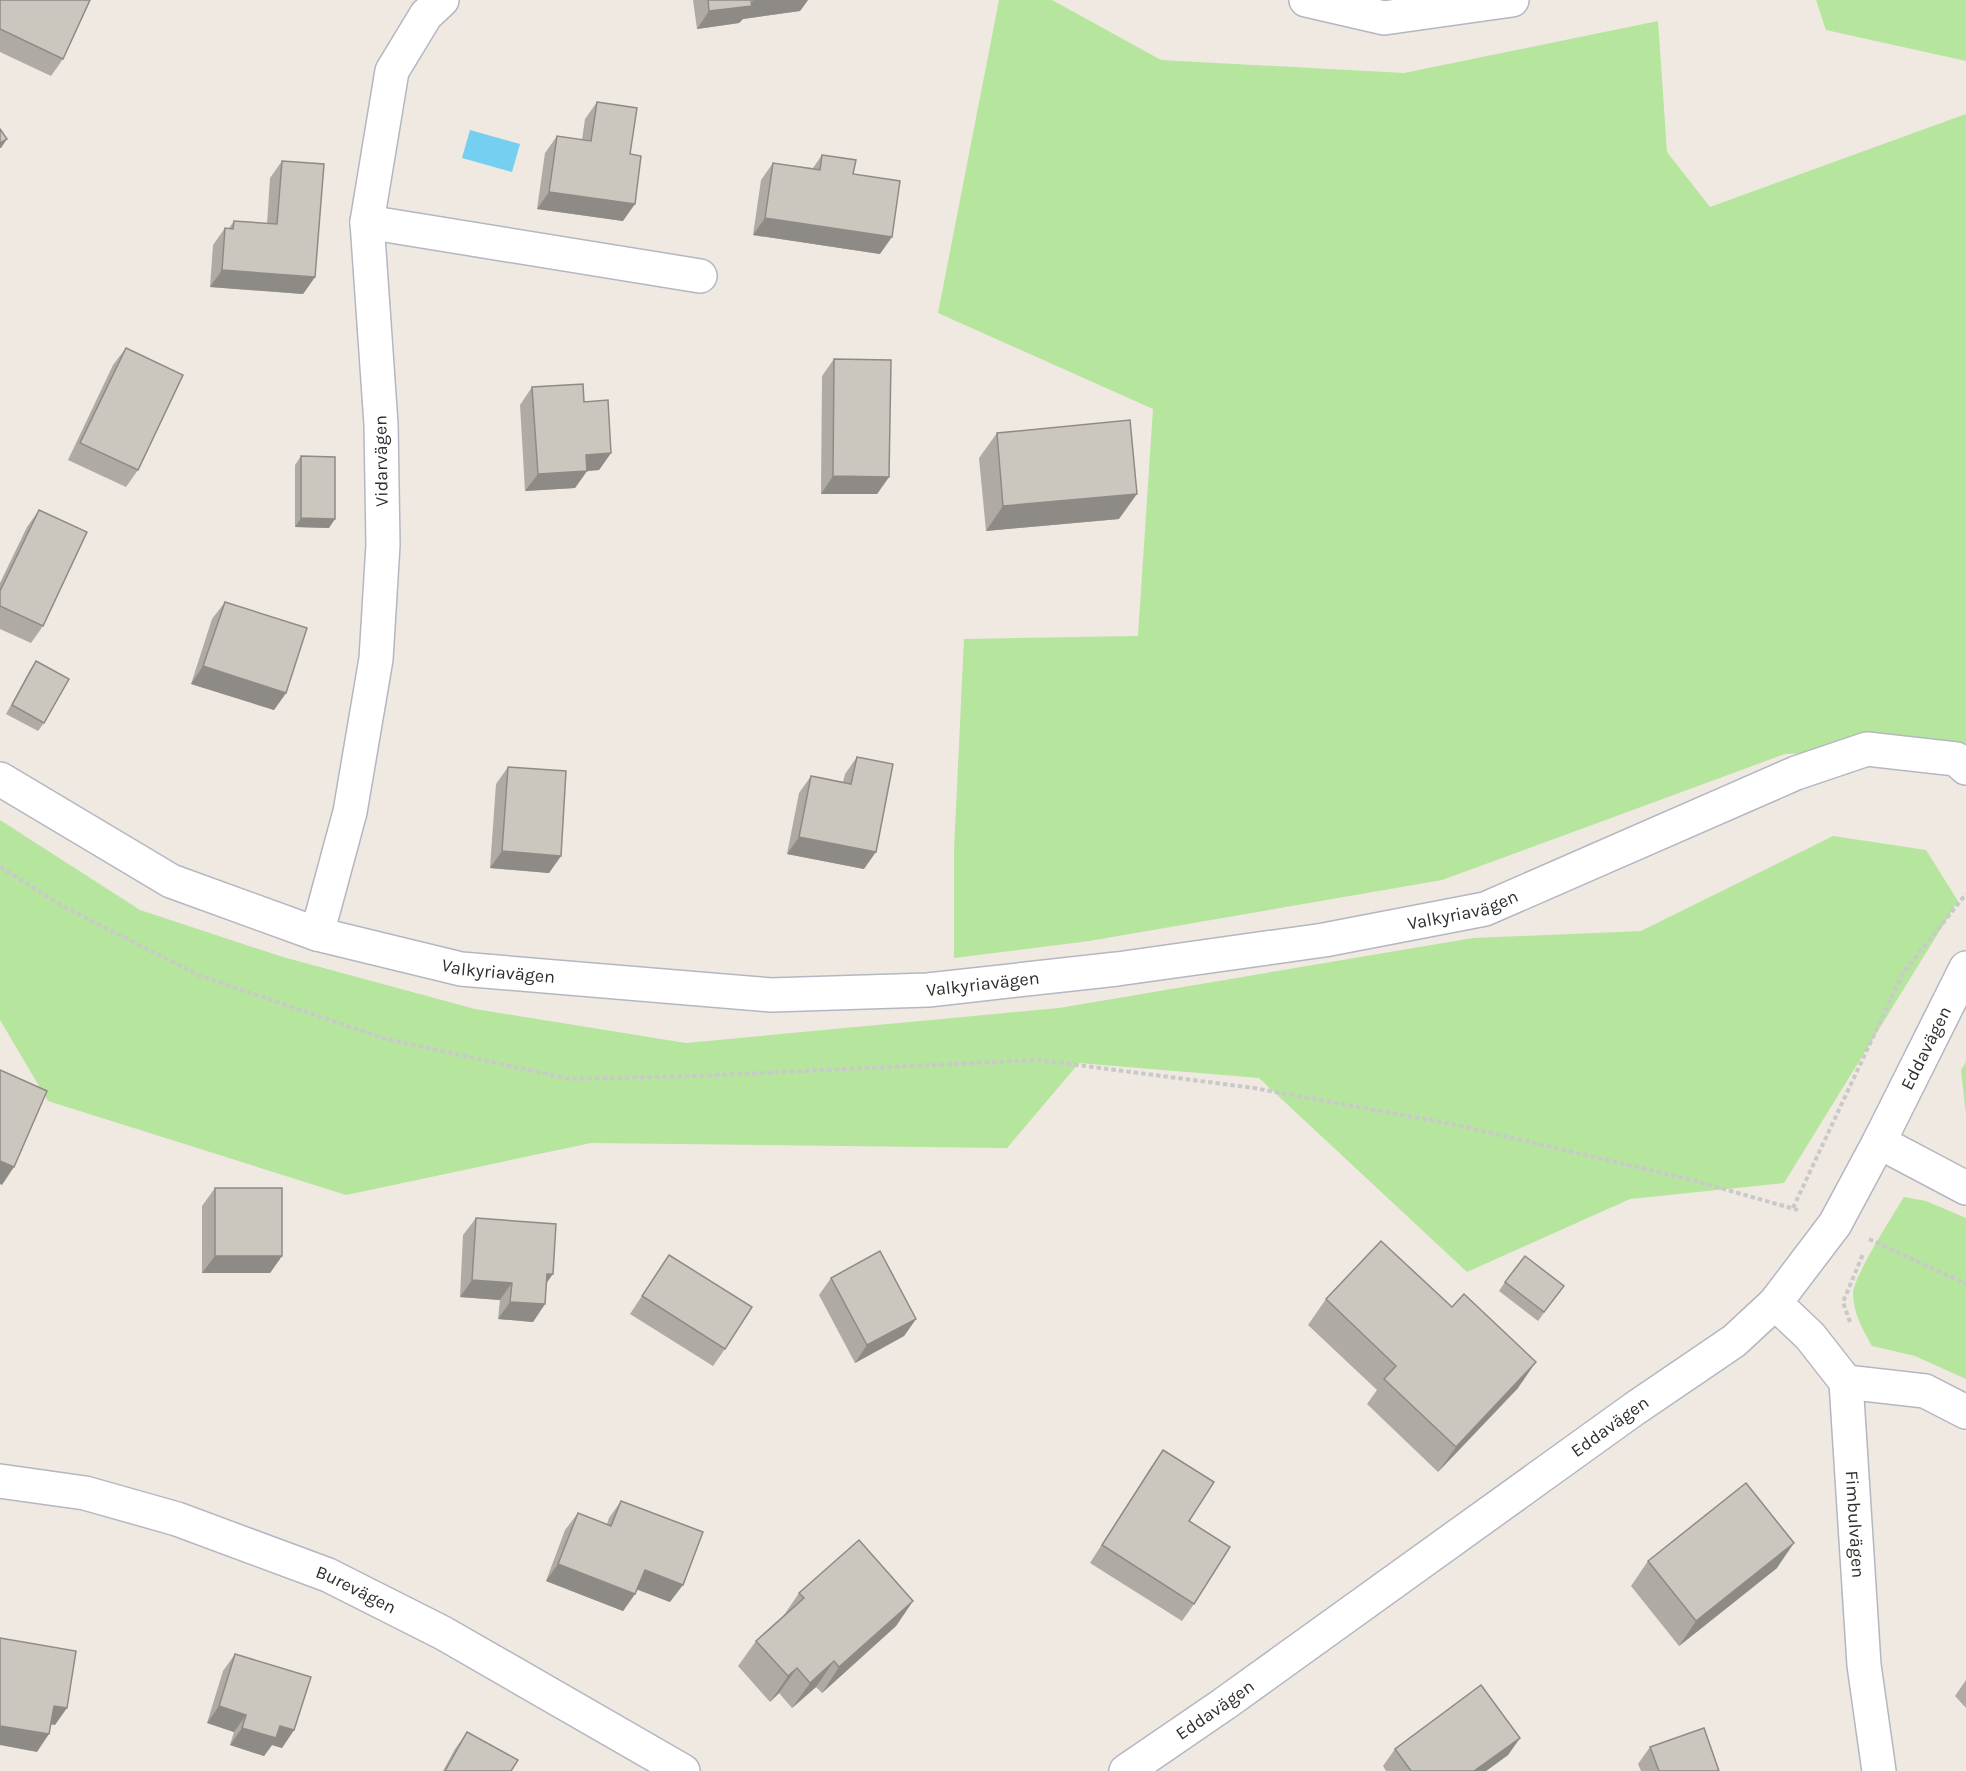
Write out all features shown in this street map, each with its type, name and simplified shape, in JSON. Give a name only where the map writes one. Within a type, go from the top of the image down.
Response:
[{"type":"street","name":"Vidarvägen","points":[[317,934],[350,812],[376,659],[383,545],[381,446],[368,222],[392,71],[426,15],[442,0]]},
{"type":"street","points":[[1306,0],[1384,18],[1512,0]]},
{"type":"street","points":[[368,222],[700,276]]},
{"type":"street","name":"Valkyriavägen","points":[[0,778],[171,881],[317,934],[461,969],[771,995],[928,990],[1117,969],[1324,940],[1485,909],[1796,772],[1867,749],[1956,759],[1966,768]]},
{"type":"street","name":"Eddavägen","points":[[1126,1771],[1224,1704],[1634,1409],[1734,1341],[1775,1303],[1835,1224],[1879,1142],[1966,968]]},
{"type":"street","points":[[1879,1142],[1966,1188]]},
{"type":"street","points":[[1775,1303],[1810,1336],[1846,1382],[1925,1391],[1966,1412]]},
{"type":"street","name":"Fimbulvägen","points":[[1846,1382],[1864,1665],[1879,1771]]},
{"type":"street","name":"Burevägen","points":[[0,1481],[85,1493],[177,1519],[328,1575],[443,1633],[683,1771]]},
{"type":"path","points":[[0,867],[61,905],[198,975],[382,1038],[570,1079],[695,1076],[1040,1060],[1254,1088],[1457,1125],[1692,1180],[1793,1208],[1903,973],[1966,894]]},
{"type":"path","points":[[1835,1224],[1966,1284]]},
{"type":"path","points":[[1853,1329],[1843,1302],[1870,1240]]},
{"type":"green space","points":[[999,0],[1052,0],[1161,60],[1404,73],[1658,21],[1667,152],[1710,207],[1966,114],[1966,753],[1957,749],[1785,754],[1442,880],[1089,941],[954,958],[954,850],[964,639],[1138,636],[1153,409],[938,313]]},
{"type":"green space","points":[[1816,0],[1966,0],[1966,61],[1826,30]]},
{"type":"green space","points":[[0,820],[140,910],[283,957],[475,1009],[686,1043],[1059,1008],[1473,938],[1641,931],[1833,836],[1926,850],[1958,901],[1784,1183],[1630,1199],[1467,1272],[1259,1078],[1079,1063],[1007,1148],[591,1143],[346,1195],[48,1101],[0,1020]]},
{"type":"green space","points":[[1966,1062],[1966,1115],[1961,1070]]},
{"type":"green space","points":[[1904,1197],[1926,1201],[1966,1218],[1966,1379],[1915,1356],[1872,1346],[1857,1314],[1853,1300],[1855,1285],[1875,1245]]},
{"type":"water","points":[[470,130],[520,144],[512,172],[462,158]]},
{"type":"building","points":[[0,0],[90,0],[63,59],[0,29]]},
{"type":"building","points":[[708,0],[764,0],[751,2],[752,6],[709,11]]},
{"type":"building","points":[[597,102],[637,108],[630,154],[641,156],[635,204],[549,192],[557,136],[591,141]]},
{"type":"building","points":[[0,129],[7,139],[0,143]]},
{"type":"building","points":[[822,155],[856,160],[853,174],[900,181],[892,237],[765,218],[773,163],[820,170]]},
{"type":"building","points":[[282,161],[324,164],[315,277],[222,270],[225,228],[233,229],[234,221],[277,224]]},
{"type":"building","points":[[126,348],[183,375],[138,470],[80,443]]},
{"type":"building","points":[[834,359],[891,360],[889,477],[833,476]]},
{"type":"building","points":[[583,384],[584,402],[608,400],[611,453],[586,455],[587,471],[538,474],[532,387]]},
{"type":"building","points":[[1130,420],[1137,494],[1003,506],[997,433]]},
{"type":"building","points":[[301,456],[335,457],[335,519],[301,518]]},
{"type":"building","points":[[39,510],[87,532],[43,626],[0,606],[0,591]]},
{"type":"building","points":[[225,602],[307,628],[286,693],[203,666]]},
{"type":"building","points":[[36,661],[69,679],[44,723],[12,705]]},
{"type":"building","points":[[857,757],[893,764],[876,852],[799,837],[811,776],[851,784]]},
{"type":"building","points":[[508,767],[566,771],[561,856],[502,851]]},
{"type":"building","points":[[0,1070],[47,1091],[14,1167],[0,1161]]},
{"type":"building","points":[[215,1188],[282,1188],[282,1256],[215,1256]]},
{"type":"building","points":[[476,1218],[556,1224],[553,1274],[547,1274],[545,1304],[510,1302],[512,1283],[472,1280]]},
{"type":"building","points":[[1381,1241],[1452,1307],[1464,1294],[1536,1362],[1456,1447],[1384,1379],[1396,1366],[1326,1299]]},
{"type":"building","points":[[880,1251],[916,1319],[867,1345],[831,1278]]},
{"type":"building","points":[[669,1255],[752,1307],[725,1349],[642,1296]]},
{"type":"building","points":[[1525,1256],[1564,1286],[1544,1312],[1505,1282]]},
{"type":"building","points":[[1163,1450],[1214,1482],[1189,1521],[1230,1547],[1194,1604],[1102,1545]]},
{"type":"building","points":[[1746,1483],[1794,1543],[1696,1621],[1648,1561]]},
{"type":"building","points":[[621,1501],[703,1532],[683,1585],[645,1570],[635,1594],[558,1564],[578,1513],[611,1526]]},
{"type":"building","points":[[859,1540],[913,1601],[839,1667],[834,1661],[810,1683],[797,1668],[788,1676],[756,1641],[804,1598],[799,1593]]},
{"type":"building","points":[[0,1638],[76,1651],[67,1708],[54,1706],[49,1734],[0,1726]]},
{"type":"building","points":[[235,1654],[311,1677],[294,1730],[280,1726],[276,1738],[242,1728],[246,1715],[219,1706]]},
{"type":"building","points":[[1481,1685],[1520,1738],[1474,1771],[1411,1771],[1395,1749]]},
{"type":"building","points":[[1704,1728],[1719,1771],[1659,1771],[1650,1747]]},
{"type":"building","points":[[467,1732],[518,1760],[511,1771],[445,1771]]}]
